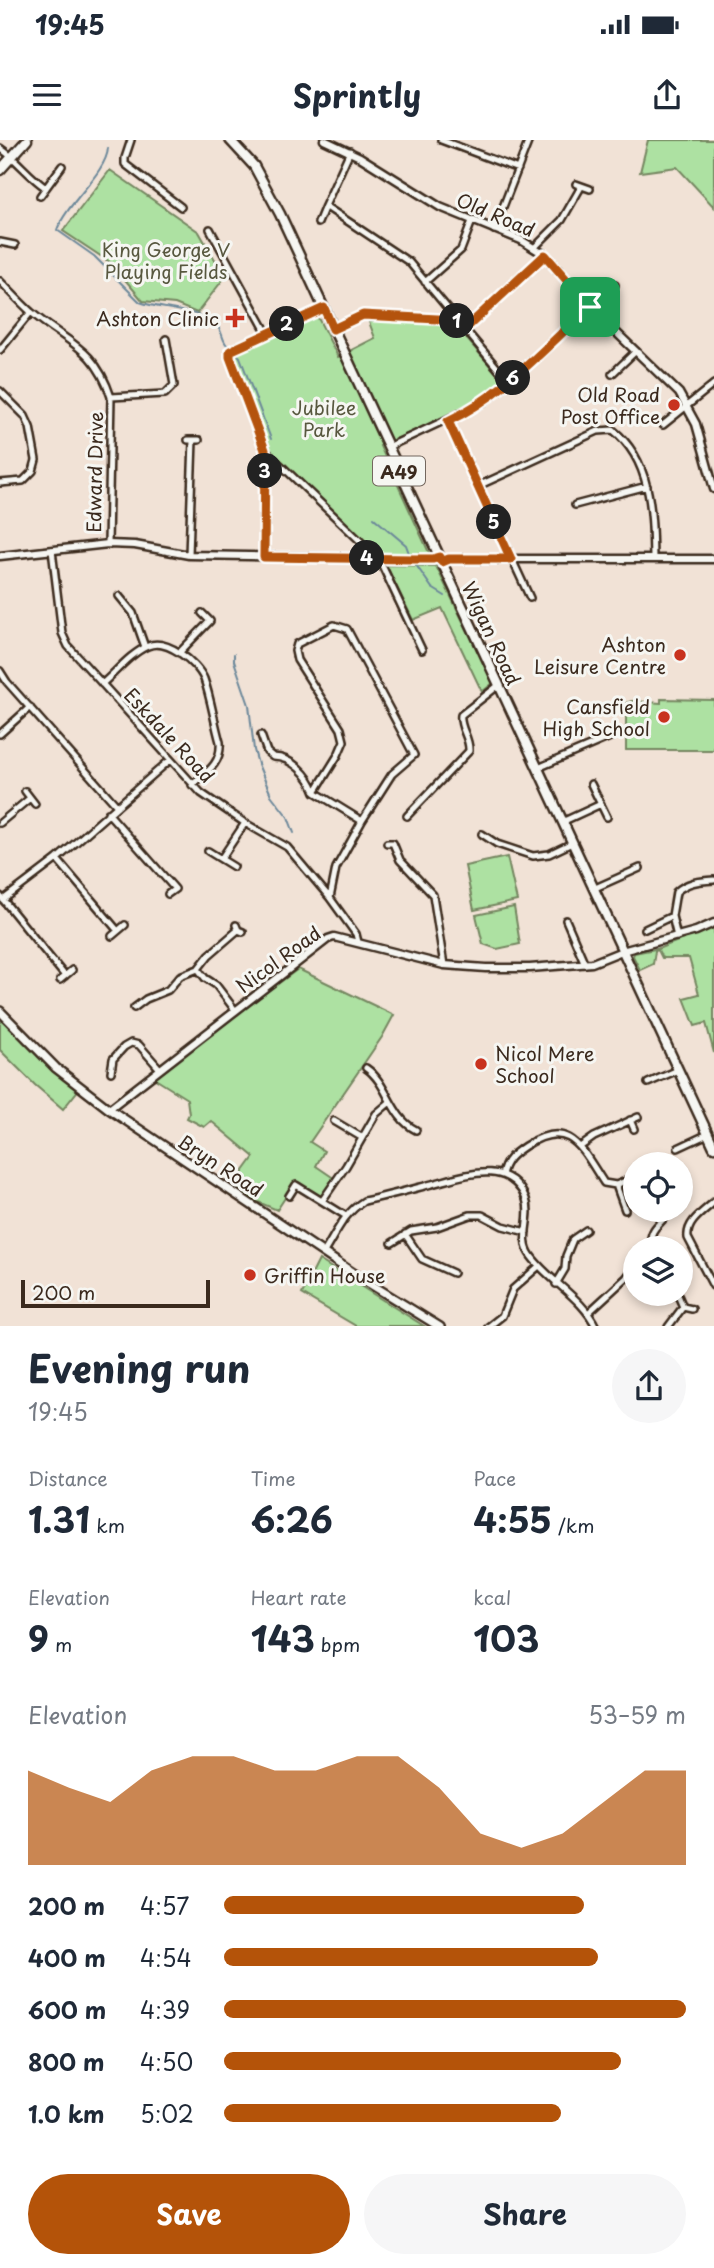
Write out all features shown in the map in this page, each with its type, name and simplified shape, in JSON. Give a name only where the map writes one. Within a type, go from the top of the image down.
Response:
[{"type":"main road","points":[[0,170],[27,140]]},
{"type":"main road","name":"Wigan Road","points":[[229,140],[244,154],[264,183],[622,951],[710,1130],[714,1147]]},
{"type":"main road","name":"Bryn Road","points":[[0,1012],[56,1068],[108,1109],[359,1277],[440,1326]]},
{"type":"street","points":[[131,140],[125,164],[181,206]]},
{"type":"street","name":"Old Road","points":[[324,140],[350,151],[440,207],[535,247],[545,255],[590,307],[672,385],[687,405],[696,424],[714,489]]},
{"type":"street","points":[[441,140],[518,169]]},
{"type":"street","points":[[494,230],[529,140]]},
{"type":"street","points":[[0,148],[13,156],[30,177],[46,188]]},
{"type":"street","points":[[318,223],[350,151]]},
{"type":"street","points":[[40,196],[62,166]]},
{"type":"street","points":[[535,247],[562,220],[578,185],[590,189]]},
{"type":"street","points":[[325,206],[409,261],[509,382]]},
{"type":"street","points":[[425,282],[461,250],[472,221]]},
{"type":"street","points":[[210,229],[267,333]]},
{"type":"street","points":[[0,242],[15,244]]},
{"type":"street","points":[[465,329],[545,255]]},
{"type":"street","name":"Edward Drive","points":[[0,281],[31,312],[95,361],[111,397],[108,544]]},
{"type":"street","points":[[388,447],[482,403],[509,382],[615,285]]},
{"type":"street","points":[[264,557],[265,450],[230,351],[324,308]]},
{"type":"street","points":[[0,350],[31,312]]},
{"type":"street","points":[[333,329],[363,315],[456,320]]},
{"type":"street","points":[[111,397],[165,394],[170,391],[174,384],[166,339]]},
{"type":"street","points":[[612,374],[636,351]]},
{"type":"street","points":[[663,425],[714,384]]},
{"type":"street","points":[[0,391],[25,416],[30,427],[36,460],[33,471],[23,481],[0,483]]},
{"type":"street","points":[[448,421],[530,598]]},
{"type":"street","points":[[478,486],[598,431],[613,430],[626,440],[638,459],[647,486],[652,508],[653,558]]},
{"type":"street","points":[[189,555],[193,440]]},
{"type":"street","points":[[265,450],[379,559],[422,650]]},
{"type":"street","points":[[575,505],[647,486]]},
{"type":"street","points":[[0,556],[108,544],[135,545],[189,555],[264,557],[714,559]]},
{"type":"street","name":"Eskdale Road","points":[[52,550],[64,639],[192,785],[245,823],[287,847],[330,898],[356,934],[358,943]]},
{"type":"street","points":[[119,596],[133,613],[145,647]]},
{"type":"street","points":[[179,653],[210,621],[202,613]]},
{"type":"street","points":[[315,792],[344,741],[341,729],[297,660],[295,651],[297,644],[324,629],[334,625],[344,626],[414,752],[412,758],[392,774],[362,821],[335,868],[330,898]]},
{"type":"street","points":[[102,684],[145,647],[163,645],[179,653],[203,677],[220,747],[216,764],[192,785]]},
{"type":"street","points":[[0,671],[117,806]]},
{"type":"street","points":[[407,816],[468,751],[469,743],[460,722],[461,715],[499,685]]},
{"type":"street","points":[[0,734],[30,707]]},
{"type":"street","points":[[538,768],[614,735]]},
{"type":"street","points":[[264,738],[267,752],[273,757],[283,757],[310,780],[315,792],[362,821]]},
{"type":"street","points":[[72,970],[63,978],[1,898],[57,859],[170,760]]},
{"type":"street","points":[[591,784],[607,817]]},
{"type":"street","points":[[25,791],[35,804]]},
{"type":"street","points":[[0,823],[30,797]]},
{"type":"street","points":[[562,822],[601,804]]},
{"type":"street","points":[[108,813],[175,889],[168,894]]},
{"type":"street","points":[[221,859],[245,823]]},
{"type":"street","points":[[482,834],[497,844],[533,856],[549,854],[572,843]]},
{"type":"street","points":[[387,843],[393,843],[400,860],[433,895],[444,965]]},
{"type":"street","points":[[208,851],[234,867]]},
{"type":"street","points":[[57,859],[118,930]]},
{"type":"street","points":[[593,888],[640,868]]},
{"type":"street","points":[[677,937],[672,916],[676,892],[684,885],[696,881],[714,880]]},
{"type":"street","points":[[645,929],[672,916]]},
{"type":"street","points":[[566,920],[585,964]]},
{"type":"street","points":[[622,951],[677,937],[714,923]]},
{"type":"street","points":[[112,936],[125,925]]},
{"type":"street","points":[[134,1008],[146,999],[168,990],[180,976],[198,969],[209,955],[239,929]]},
{"type":"street","points":[[560,933],[569,930]]},
{"type":"street","name":"Nicol Road","points":[[108,1109],[328,939],[341,937],[444,965],[468,967],[530,968],[585,964],[622,951]]},
{"type":"street","points":[[198,969],[216,985],[235,1010]]},
{"type":"street","points":[[111,1072],[113,1059],[124,1047],[131,1044],[139,1045],[160,1069]]},
{"type":"street","points":[[366,1068],[374,1074],[405,1124],[416,1130]]},
{"type":"street","points":[[648,1083],[678,1069]]},
{"type":"street","points":[[322,1201],[376,1114],[390,1102]]},
{"type":"street","points":[[580,1147],[594,1137],[638,1117]]},
{"type":"street","points":[[335,1120],[361,1137]]},
{"type":"street","points":[[630,1120],[634,1129]]},
{"type":"street","points":[[678,1148],[710,1130]]},
{"type":"street","points":[[502,1175],[511,1155],[544,1135],[556,1134],[571,1139],[580,1147],[604,1183],[616,1185],[623,1182]]},
{"type":"street","points":[[324,1252],[351,1209],[364,1201],[474,1172],[502,1175],[519,1187],[525,1197],[529,1212],[526,1231],[528,1252],[556,1284],[588,1313],[596,1326]]},
{"type":"street","points":[[289,1196],[296,1185],[346,1216]]},
{"type":"street","points":[[616,1185],[623,1204]]},
{"type":"street","points":[[714,1202],[691,1222],[687,1231],[688,1238],[714,1286]]},
{"type":"street","points":[[393,1243],[416,1229],[437,1227],[476,1214],[503,1226],[526,1231]]},
{"type":"street","points":[[556,1284],[565,1269],[566,1256],[573,1240],[586,1230]]},
{"type":"street","points":[[405,1234],[422,1259],[453,1273]]},
{"type":"street","points":[[487,1325],[502,1316],[513,1289],[539,1266]]},
{"type":"street","points":[[588,1313],[623,1281]]},
{"type":"street","points":[[668,1326],[683,1307],[692,1309]]},
{"type":"green space","points":[[648,140],[714,140],[714,207],[677,167],[640,172]]},
{"type":"green space","name":"King George V Playing Fields","points":[[110,170],[199,232],[225,277],[197,313],[175,304],[143,301],[111,263],[63,231]]},
{"type":"green space","name":"Jubilee Park","points":[[317,316],[338,357],[375,338],[369,322],[383,319],[454,324],[504,382],[479,402],[380,446],[431,557],[377,555],[265,447],[232,355]]},
{"type":"green space","points":[[386,565],[436,566],[493,683],[482,692],[442,608],[413,620]]},
{"type":"green space","points":[[661,699],[714,700],[714,750],[626,750],[626,703],[661,703]]},
{"type":"green space","points":[[507,857],[517,901],[474,910],[465,866]]},
{"type":"green space","points":[[514,907],[520,944],[497,949],[483,944],[476,915]]},
{"type":"green space","points":[[714,927],[714,1053],[706,1023],[695,1026],[684,998],[699,994],[689,958],[662,958],[658,950],[655,951],[653,964],[640,970],[633,956],[634,953],[660,948]]},
{"type":"green space","points":[[298,969],[394,1015],[382,1037],[310,1142],[324,1151],[316,1166],[335,1179],[321,1199],[294,1184],[277,1210],[230,1190],[254,1157],[211,1121],[204,1127],[187,1118],[187,1099],[152,1077]]},
{"type":"green space","points":[[4,1019],[79,1089],[63,1109],[0,1050],[0,1023]]},
{"type":"green space","points":[[319,1260],[424,1326],[356,1326],[302,1294]]},
{"type":"waterway","points":[[108,148],[101,167],[57,230],[94,256],[140,302],[203,317],[218,327],[228,346]]},
{"type":"waterway","points":[[236,353],[240,357],[271,439]]},
{"type":"waterway","points":[[374,518],[406,545],[410,556]]},
{"type":"waterway","points":[[416,565],[432,588],[445,596]]},
{"type":"waterway","points":[[234,654],[249,705],[258,764],[271,795],[288,817],[294,833]]},
{"type":"place","name":"Ashton Clinic","points":[[235,318]]},
{"type":"place","name":"Old Road Post Office","points":[[674,405]]},
{"type":"place","name":"Ashton Leisure Centre","points":[[680,655]]},
{"type":"place","name":"Cansfield High School","points":[[664,717]]},
{"type":"place","name":"Nicol Mere School","points":[[481,1064]]},
{"type":"place","name":"Griffin House","points":[[250,1275]]},
{"type":"route","points":[[545,255],[590,307],[509,382],[482,403],[448,421],[511,559],[449,559],[442,562],[440,557],[264,557],[265,450],[230,351],[324,308],[333,329],[363,315],[456,320],[465,329],[545,255]]}]
